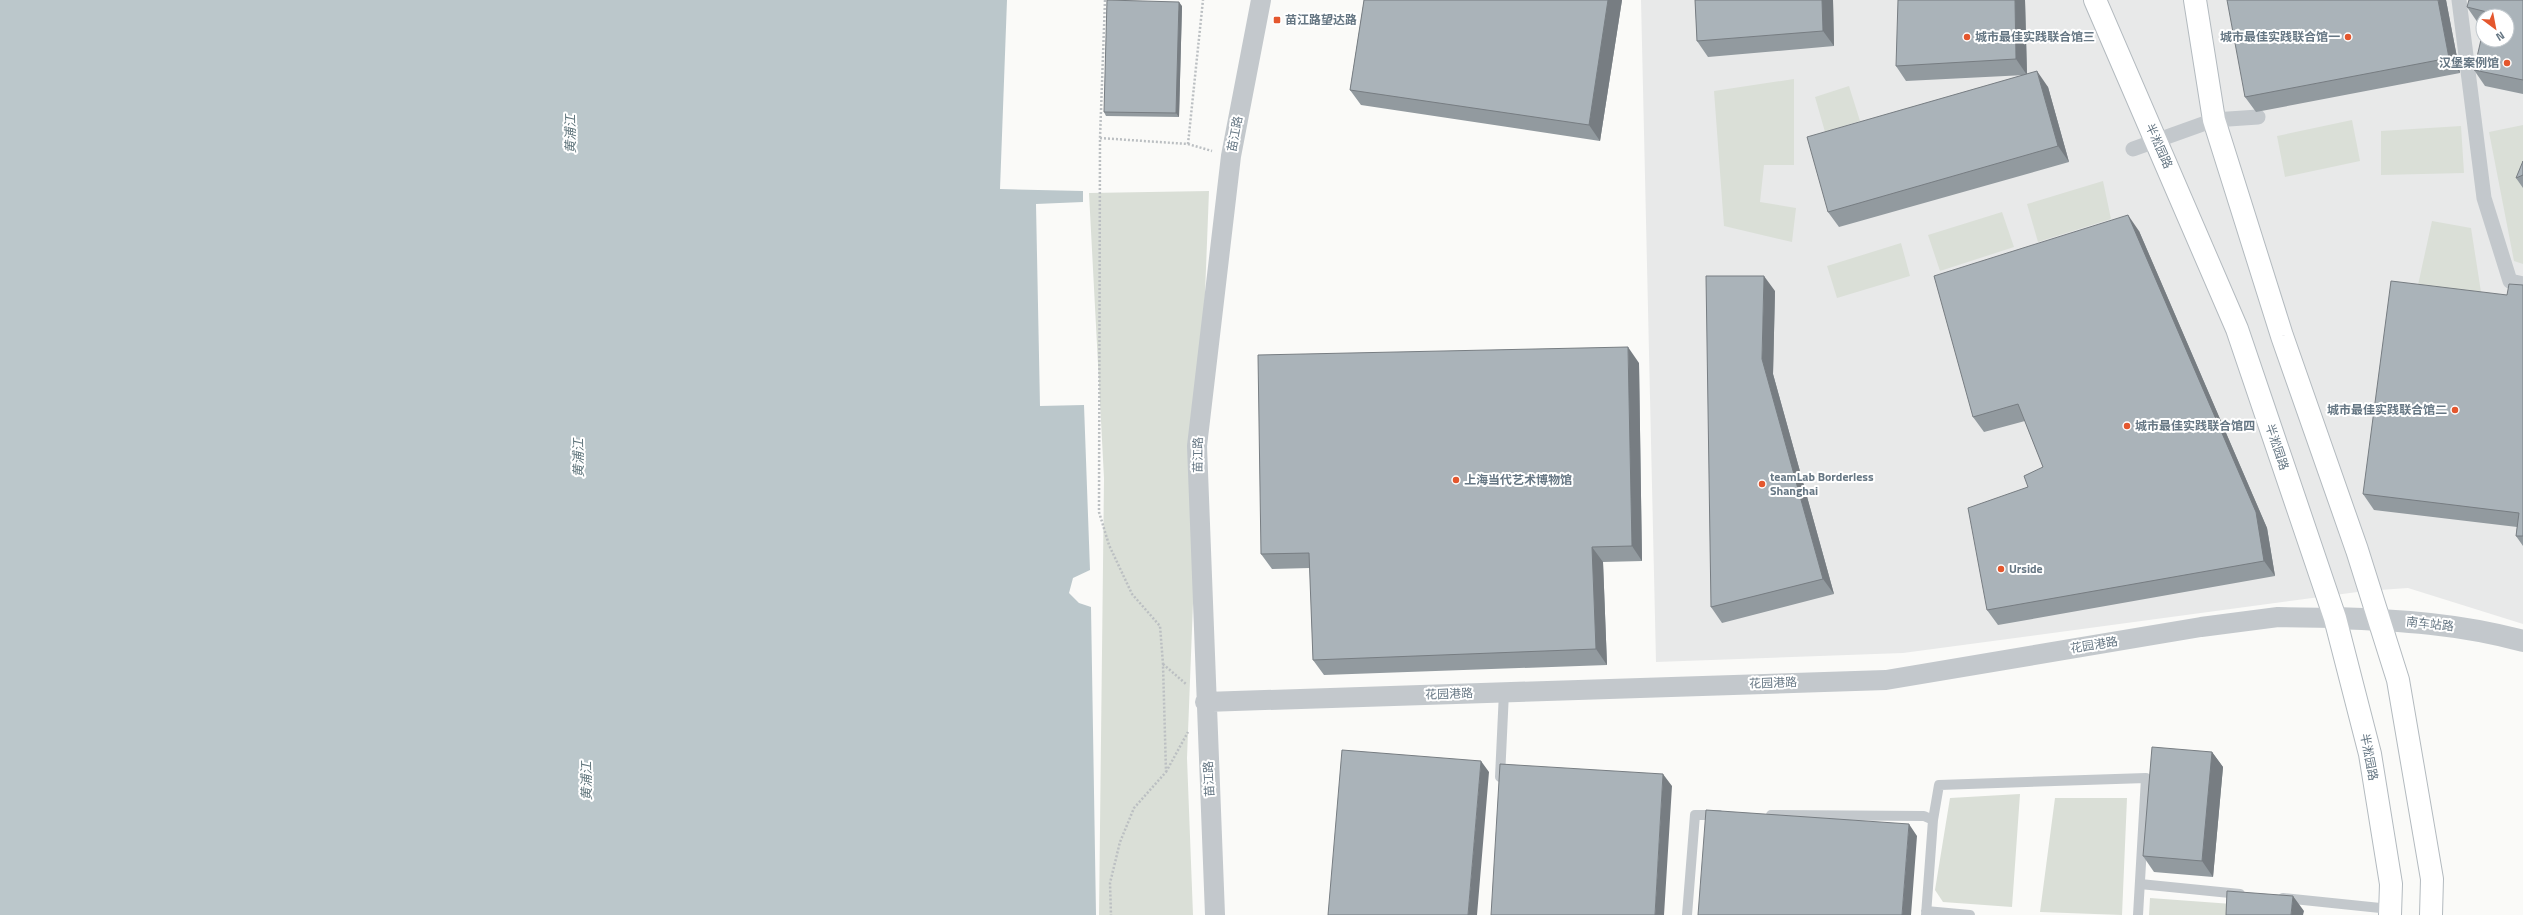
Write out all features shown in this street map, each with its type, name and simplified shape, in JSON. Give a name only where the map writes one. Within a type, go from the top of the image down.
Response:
[{"type":"main road","name":"半淞园路","points":[[2095,0],[2157,140],[2237,329],[2335,618],[2370,754],[2391,884],[2390,912]]},
{"type":"main road","points":[[2195,0],[2214,120],[2282,336],[2380,620],[2398,680],[2412,753],[2432,879],[2431,915]]},
{"type":"street","name":"苗江路","points":[[1215,915],[1205,702],[1197,446],[1231,156],[1260,0]]},
{"type":"street","points":[[2459,0],[2484,198],[2510,281],[2523,284]]},
{"type":"street","points":[[2133,149],[2214,120],[2258,117]]},
{"type":"street","name":"花园港路","points":[[1205,702],[1886,680],[2201,627],[2278,617],[2335,618]]},
{"type":"street","name":"南车站路","points":[[2335,618],[2380,620],[2483,630],[2523,641]]},
{"type":"lane","points":[[1500,788],[1504,692]]},
{"type":"lane","points":[[1970,915],[1926,913],[1933,820],[1940,785],[2146,778],[2138,915]]},
{"type":"lane","points":[[1686,915],[1695,815],[1726,815]]},
{"type":"lane","points":[[1758,815],[1924,816],[1933,820]]},
{"type":"lane","points":[[2140,884],[2250,895]]},
{"type":"lane","points":[[2273,897],[2390,912]]},
{"type":"path","points":[[1105,0],[1100,138],[1099,512],[1109,545],[1132,594],[1160,626],[1163,664],[1166,772]]},
{"type":"path","points":[[1188,144],[1203,0]]},
{"type":"path","points":[[1100,138],[1188,144],[1231,156]]},
{"type":"path","points":[[1111,915],[1110,884],[1120,842],[1134,808],[1166,772],[1205,702],[1163,664]]},
{"type":"shaded area","points":[[1641,0],[2523,0],[2523,624],[2408,588],[2365,591],[1903,653],[1656,662]]},
{"type":"shaded area","points":[[1794,79],[1794,165],[1764,165],[1760,202],[1796,208],[1792,242],[1724,226],[1714,91]]},
{"type":"shaded area","points":[[1849,86],[1860,121],[1825,132],[1815,97]]},
{"type":"shaded area","points":[[2352,120],[2360,161],[2285,177],[2277,136]]},
{"type":"shaded area","points":[[2523,125],[2523,264],[2514,261],[2489,132]]},
{"type":"shaded area","points":[[2461,126],[2464,173],[2381,175],[2381,131]]},
{"type":"shaded area","points":[[2103,181],[2111,219],[2038,242],[2027,204]]},
{"type":"shaded area","points":[[1209,191],[1187,758],[1193,915],[1099,915],[1104,478],[1089,193]]},
{"type":"shaded area","points":[[2002,212],[2014,247],[1940,271],[1928,235]]},
{"type":"shaded area","points":[[2432,221],[2471,228],[2481,292],[2418,285]]},
{"type":"shaded area","points":[[1901,243],[1910,276],[1837,298],[1827,266]]},
{"type":"shaded area","points":[[2020,794],[2012,907],[1943,902],[1935,890],[1950,798]]},
{"type":"shaded area","points":[[2055,798],[2127,798],[2122,915],[2040,912]]},
{"type":"shaded area","points":[[2150,898],[2232,904],[2231,915],[2149,915]]},
{"type":"water","name":"黄浦江","points":[[0,0],[1007,0],[1000,189],[1083,191],[1083,202],[1036,204],[1040,406],[1084,405],[1090,570],[1073,578],[1069,593],[1079,603],[1091,607],[1096,915],[0,915]]},
{"type":"building","points":[[1107,0],[1179,2],[1176,113],[1104,112]]},
{"type":"building","points":[[1364,0],[1608,0],[1589,125],[1350,90]]},
{"type":"building","points":[[1695,0],[1822,0],[1823,31],[1697,41]]},
{"type":"building","name":"城市最佳实践联合馆三","points":[[1898,0],[2015,0],[2016,59],[1896,66]]},
{"type":"building","name":"城市最佳实践联合馆一","points":[[2227,0],[2438,0],[2449,58],[2245,97]]},
{"type":"building","points":[[2469,0],[2523,0],[2523,80],[2474,70],[2479,48],[2515,48],[2515,8],[2475,9],[2467,7]]},
{"type":"building","points":[[2037,71],[2058,146],[1828,212],[1807,137]]},
{"type":"building","points":[[2523,161],[2523,175],[2516,178]]},
{"type":"building","name":"城市最佳实践联合馆四","points":[[2128,215],[2256,512],[2264,561],[1987,610],[1968,508],[2028,487],[2024,476],[2043,467],[2018,404],[1973,417],[1934,276]]},
{"type":"building","name":"teamLab Borderless Shanghai","points":[[1706,276],[1764,276],[1762,359],[1823,579],[1711,607]]},
{"type":"building","name":"城市最佳实践联合馆二","points":[[2391,281],[2507,295],[2509,284],[2523,285],[2523,536],[2516,536],[2519,513],[2363,494]]},
{"type":"building","name":"上海当代艺术博物馆","points":[[1628,347],[1632,546],[1592,547],[1596,649],[1313,660],[1309,553],[1261,554],[1258,355]]},
{"type":"building","points":[[2152,747],[2212,752],[2202,861],[2143,856]]},
{"type":"building","points":[[1342,750],[1481,761],[1468,915],[1328,915]]},
{"type":"building","points":[[1500,764],[1663,774],[1655,915],[1491,915]]},
{"type":"building","points":[[1706,810],[1909,824],[1902,915],[1698,915]]},
{"type":"building","points":[[2227,891],[2293,896],[2291,915],[2226,915]]},
{"type":"place","name":"苗江路望达路","points":[[1277,20]]},
{"type":"place","name":"城市最佳实践联合馆三","points":[[1967,37]]},
{"type":"place","name":"城市最佳实践联合馆一","points":[[2348,37]]},
{"type":"place","name":"汉堡案例馆","points":[[2507,63]]},
{"type":"place","name":"城市最佳实践联合馆二","points":[[2455,410]]},
{"type":"place","name":"城市最佳实践联合馆四","points":[[2127,426]]},
{"type":"place","name":"上海当代艺术博物馆","points":[[1456,480]]},
{"type":"place","name":"teamLab Borderless Shanghai","points":[[1762,484]]},
{"type":"place","name":"Urside","points":[[2001,569]]}]
